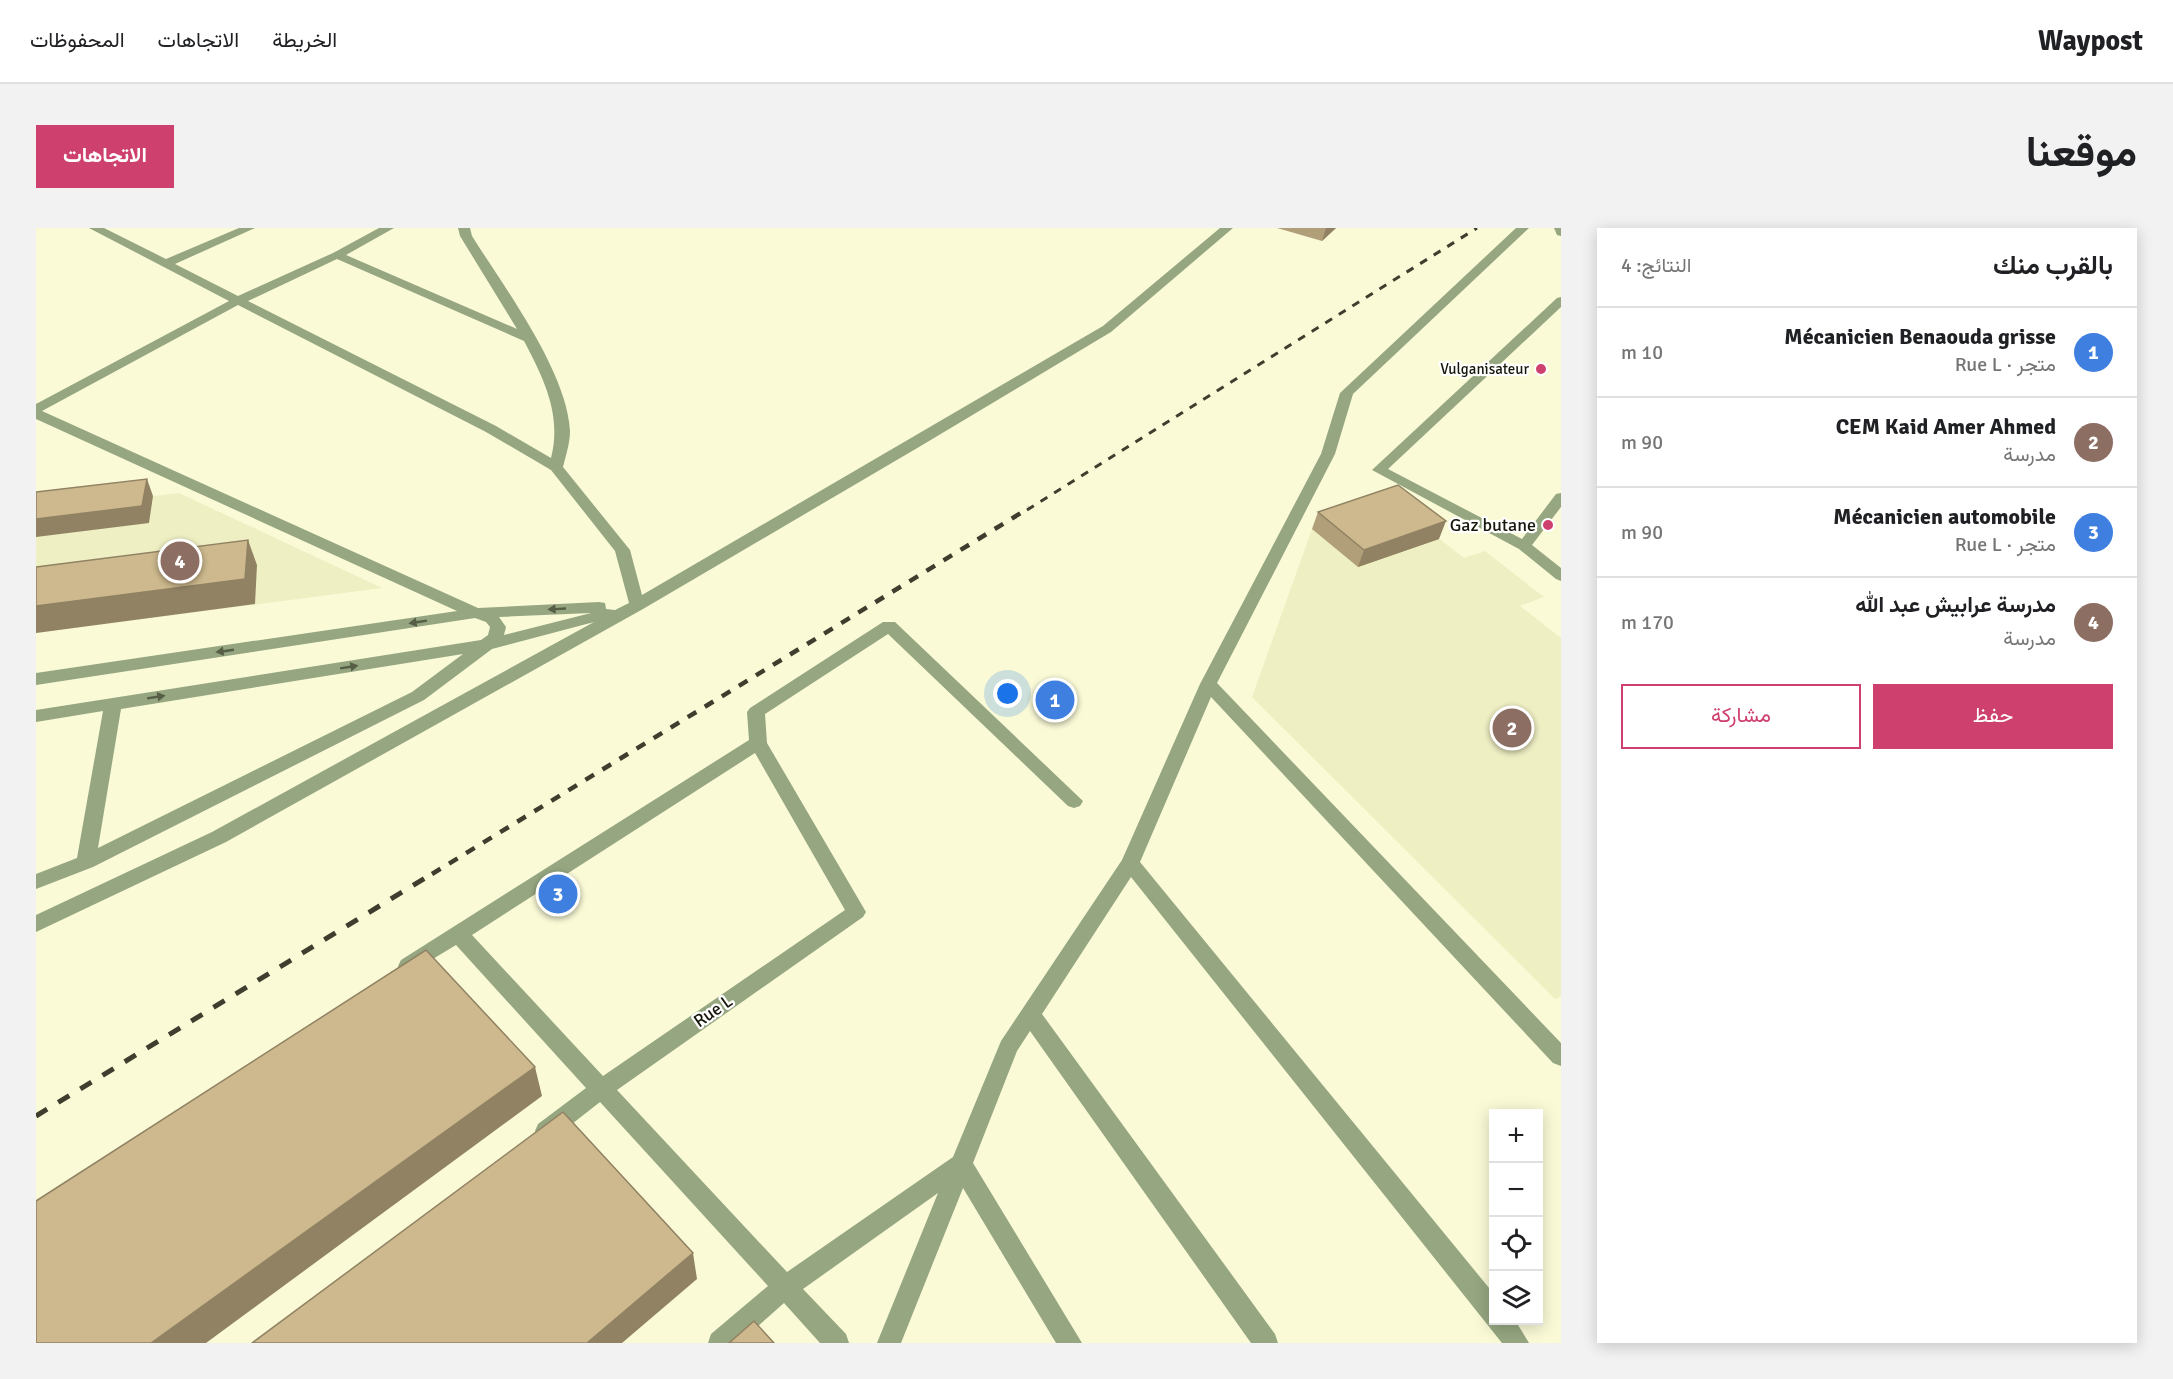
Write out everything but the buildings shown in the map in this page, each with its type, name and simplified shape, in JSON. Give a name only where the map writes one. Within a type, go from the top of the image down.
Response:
[{"type":"street","points":[[95,228],[491,429],[556,467],[622,550],[637,605]]},
{"type":"street","points":[[165,264],[249,228]]},
{"type":"street","points":[[36,409],[237,301],[337,255],[388,228]]},
{"type":"street","points":[[464,228],[466,236],[527,338],[559,398],[564,431],[556,467]]},
{"type":"street","points":[[36,924],[219,837],[637,605],[1107,329],[1227,228]]},
{"type":"street","points":[[889,1343],[1008,1047],[1130,863],[1208,684],[1328,454],[1347,393],[1523,228]]},
{"type":"street","points":[[1560,228],[1561,233]]},
{"type":"street","points":[[337,255],[527,338]]},
{"type":"street","points":[[1561,301],[1379,470],[1524,546],[1561,576]]},
{"type":"street","points":[[36,414],[476,613],[492,618],[498,627],[495,637],[486,645],[418,696],[86,862],[36,882]]},
{"type":"street","points":[[1524,546],[1561,497]]},
{"type":"street","points":[[36,679],[476,613],[637,605]]},
{"type":"street","points":[[36,716],[486,645],[637,605]]},
{"type":"street","name":"Rue L","points":[[527,1145],[601,1089],[856,912],[758,743],[756,712],[889,626],[1074,801]]},
{"type":"street","points":[[1208,684],[1561,1056]]},
{"type":"street","points":[[86,862],[113,704]]},
{"type":"street","points":[[387,979],[758,743]]},
{"type":"street","points":[[1130,863],[1489,1308]]},
{"type":"street","points":[[458,934],[837,1343]]},
{"type":"street","points":[[1030,1014],[1266,1343]]},
{"type":"street","points":[[720,1343],[785,1287],[961,1164]]},
{"type":"street","points":[[961,1164],[1070,1343]]},
{"type":"street","points":[[1503,1325],[1517,1343]]},
{"type":"shaded area","points":[[179,493],[382,588],[36,633],[36,534],[43,509]]},
{"type":"shaded area","points":[[1392,502],[1464,558],[1485,551],[1544,597],[1520,606],[1561,638],[1561,996],[1555,999],[1252,697],[1312,529]]},
{"type":"railway","points":[[1027,510],[1477,228]]},
{"type":"railway","points":[[432,874],[1029,508]]},
{"type":"railway","points":[[36,1116],[435,872]]},
{"type":"place","name":"Vulganisateur","points":[[1541,369]]},
{"type":"place","name":"Gaz butane","points":[[1548,525]]},
{"type":"place","name":"مدرسة عرابيش عبد الله","points":[[180,561]]},
{"type":"place","name":"Mécanicien Benaouda grisse","points":[[1055,700]]},
{"type":"place","name":"CEM Kaid Amer Ahmed","points":[[1512,728]]},
{"type":"place","name":"Mécanicien automobile","points":[[558,894]]}]
